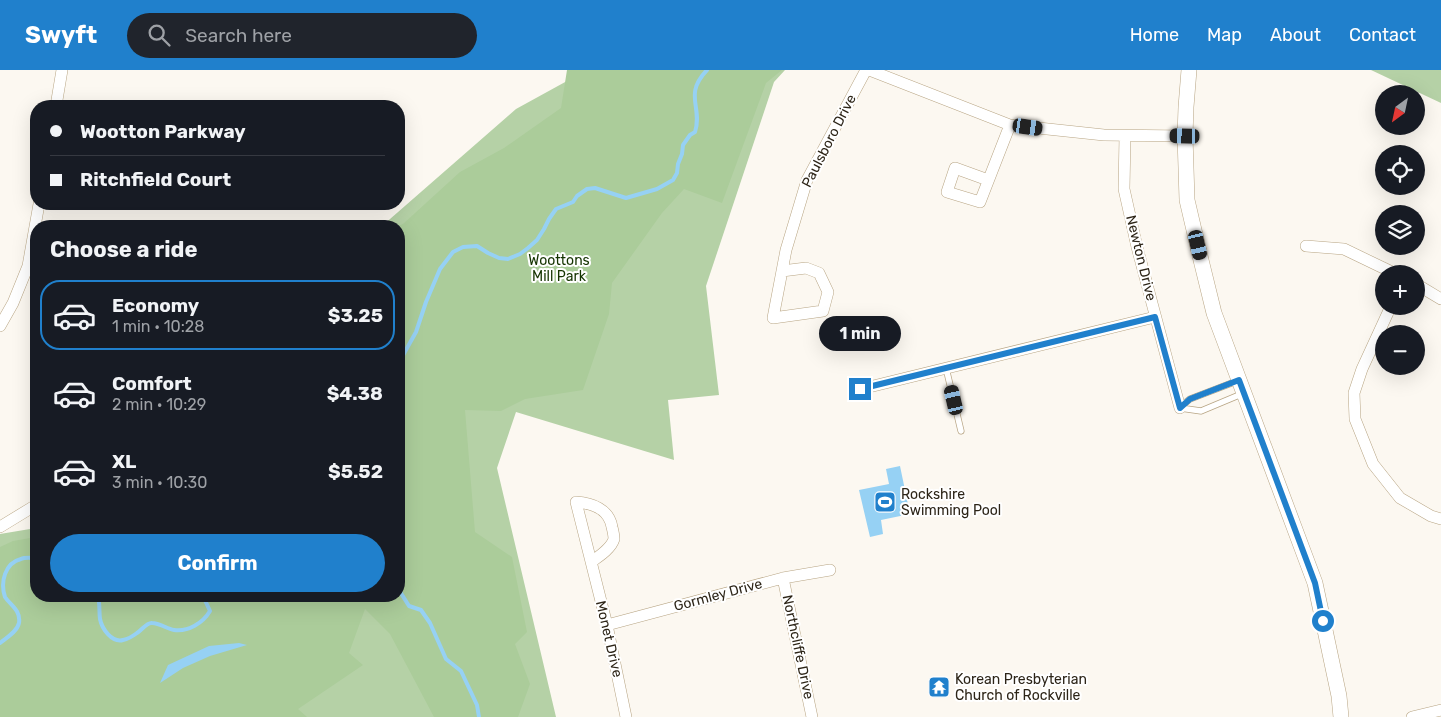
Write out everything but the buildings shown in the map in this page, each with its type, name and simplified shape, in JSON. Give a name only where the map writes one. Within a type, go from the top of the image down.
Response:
[{"type":"main road","points":[[1189,70],[1185,136],[1187,200],[1214,313],[1315,583],[1339,696],[1341,717]]},
{"type":"street","points":[[57,100],[62,70]]},
{"type":"street","name":"Paulsboro Drive","points":[[782,271],[806,268],[819,273],[828,292],[824,311],[773,318],[786,250],[807,180],[868,70],[1010,125],[1075,133],[1125,136],[1185,136]]},
{"type":"street","points":[[988,180],[1010,125]]},
{"type":"street","name":"Newton Drive","points":[[1125,136],[1124,189],[1155,317],[1180,408]]},
{"type":"street","points":[[1306,246],[1344,249],[1377,265]]},
{"type":"street","points":[[0,326],[30,270]]},
{"type":"street","points":[[1425,289],[1441,298]]},
{"type":"street","points":[[1386,315],[1362,369],[1354,393],[1355,419],[1373,464],[1400,498],[1431,516],[1441,519]]},
{"type":"street","points":[[860,389],[1155,317]]},
{"type":"street","name":"Monet Drive","points":[[591,562],[603,553],[614,539],[611,522],[603,511],[589,503],[576,502],[578,511],[607,626],[626,717]]},
{"type":"street","points":[[0,527],[30,509]]},
{"type":"street","name":"Gormley Drive","points":[[607,626],[783,578],[830,570]]},
{"type":"street","name":"Northcliffe Drive","points":[[783,578],[812,717]]},
{"type":"street","points":[[1412,717],[1441,710]]},
{"type":"lane","points":[[946,368],[961,431]]},
{"type":"lane","points":[[1180,408],[1190,399],[1242,387]]},
{"type":"lane","points":[[1180,408],[1200,411],[1242,387]]},
{"type":"green space","name":"Woottons Mill Park","points":[[567,70],[782,70],[766,83],[722,203],[684,189],[662,213],[612,283],[609,314],[583,390],[525,399],[501,411],[465,410],[475,532],[512,557],[527,632],[515,644],[530,684],[518,717],[434,717],[390,634],[365,609],[349,653],[363,665],[298,709],[307,717],[0,717],[0,547],[13,541],[30,538],[30,602],[405,602],[405,222],[460,172],[504,148],[561,108]]},
{"type":"green space","name":"Woottons Mill Park","points":[[587,70],[785,70],[774,82],[706,286],[719,395],[668,400],[674,460],[516,412],[497,468],[556,717],[0,717],[0,534],[30,529],[30,602],[405,602],[405,220],[389,220],[400,210],[405,210],[405,206],[516,109]]},
{"type":"green space","points":[[1371,70],[1441,70],[1441,103],[1425,95],[1425,85],[1403,85]]},
{"type":"water","name":"Rockshire Swimming Pool","points":[[900,466],[910,514],[881,520],[883,534],[870,537],[859,490],[889,484],[886,469]]},
{"type":"water","points":[[239,643],[247,645],[210,656],[183,668],[160,683],[168,665],[209,646]]},
{"type":"waterway","points":[[405,352],[416,332],[440,269],[453,252],[463,247],[477,246],[499,258],[508,259],[520,254],[537,240],[556,209],[573,202],[577,196],[587,189],[595,188],[626,198],[657,189],[673,180],[677,173],[683,145],[690,135],[695,132],[697,123],[696,87],[707,70]]},
{"type":"waterway","points":[[0,643],[14,632],[19,623],[17,611],[5,597],[3,585],[5,574],[16,561],[30,558]]},
{"type":"waterway","points":[[405,600],[409,606],[421,610],[430,623],[446,659],[461,671],[477,705],[479,717]]},
{"type":"waterway","points":[[99,602],[100,619],[103,627],[111,637],[119,640],[125,640],[150,623],[174,630],[185,630],[195,626],[210,611],[206,602]]},
{"type":"place","name":"Rockshire Swimming Pool","points":[[885,502]]},
{"type":"place","name":"Korean Presbyterian Church of Rockville","points":[[939,687]]},
{"type":"route","points":[[860,389],[1155,317],[1180,408],[1190,399],[1239,380],[1315,583],[1323,621]]}]
